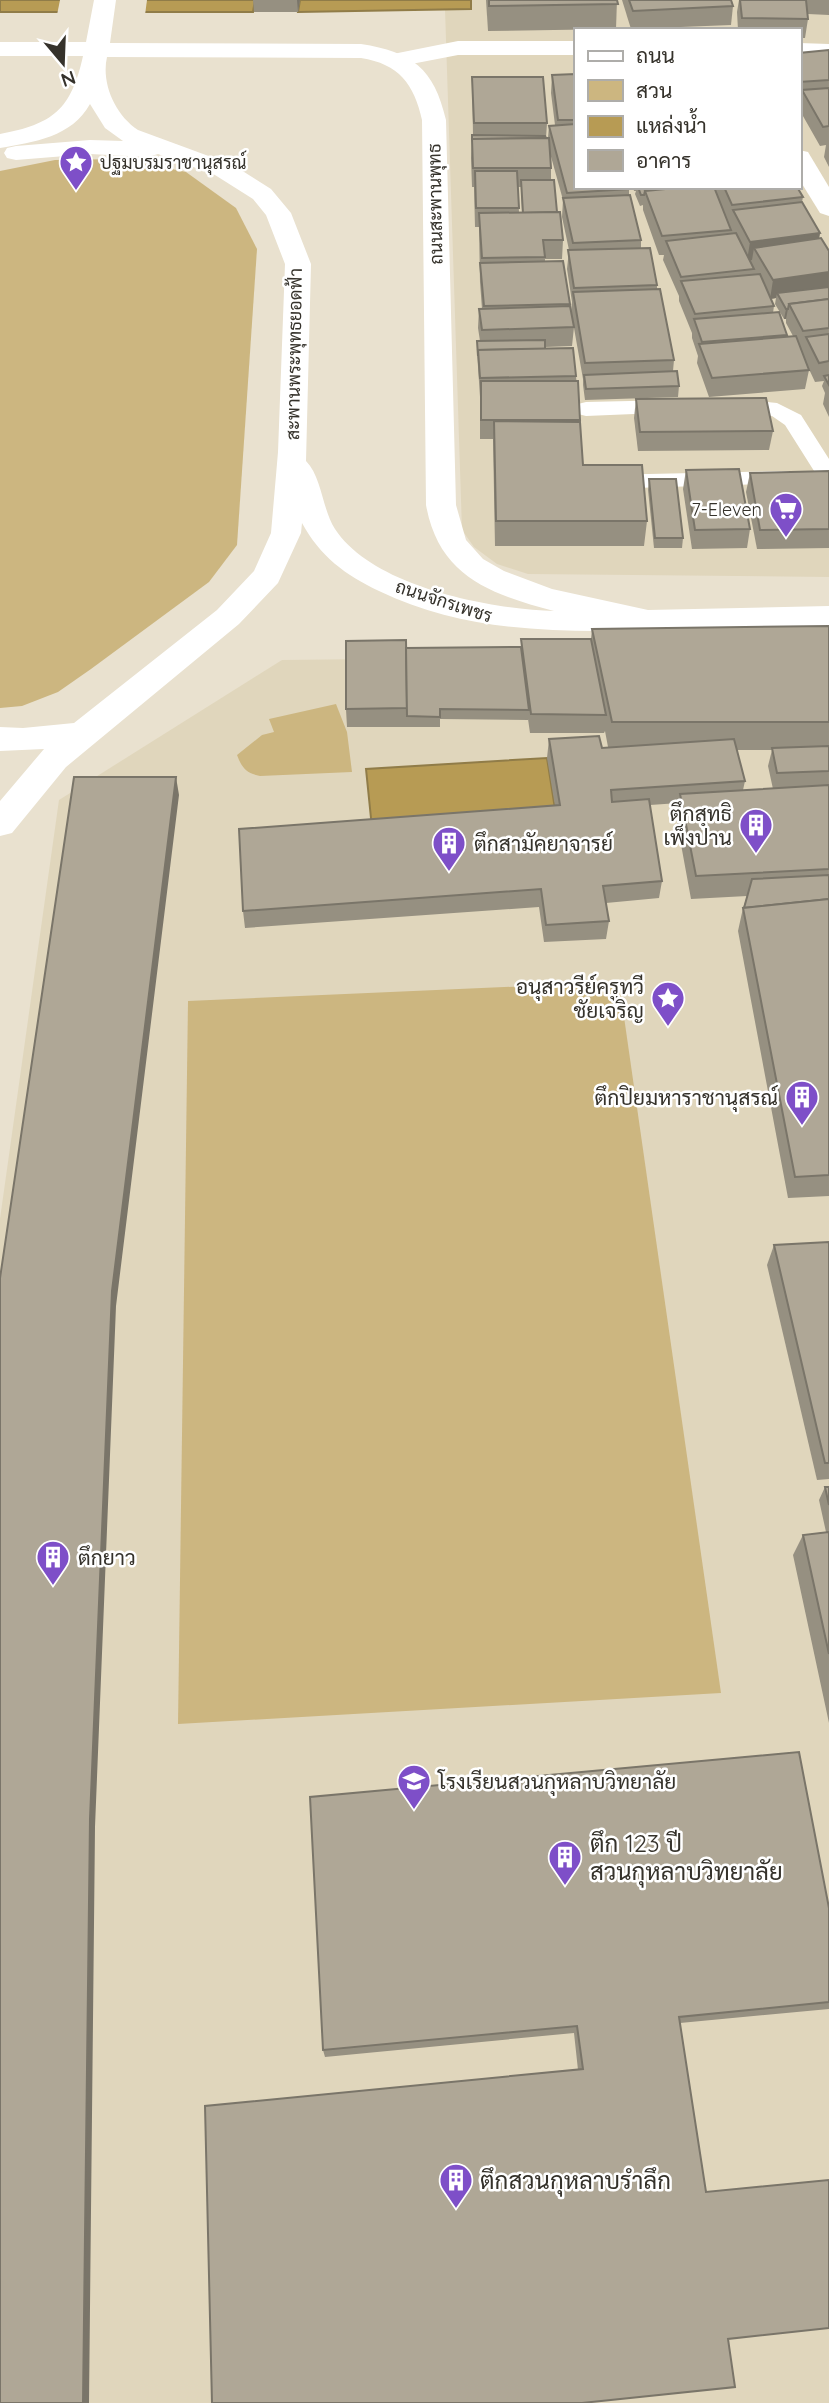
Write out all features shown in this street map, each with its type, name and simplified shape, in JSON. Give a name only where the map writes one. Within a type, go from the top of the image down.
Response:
[{"type":"main road","name":"สะพานพระพุทธยอดฟ้า","points":[[0,141],[43,131],[69,117],[94,71],[106,0]]},
{"type":"main road","points":[[397,60],[458,48],[574,48]]},
{"type":"main road","name":"ถนนสะพานพุทธ","points":[[0,49],[336,50],[382,53],[397,60],[419,78],[427,90],[434,120],[441,505],[446,531],[458,552],[477,570],[502,583],[565,603],[648,620]]},
{"type":"main road","points":[[801,50],[829,51]]},
{"type":"main road","name":"สะพานพระพุทธยอดฟ้า","points":[[94,71],[99,96],[115,127],[129,135],[224,170],[262,194],[278,213],[298,264],[292,452]]},
{"type":"main road","points":[[0,156],[90,147],[133,149],[192,157]]},
{"type":"main road","points":[[801,160],[829,208]]},
{"type":"main road","points":[[0,824],[54,759],[82,733],[228,617],[267,576],[286,533],[292,452]]},
{"type":"main road","name":"ถนนจักรเพชร","points":[[292,452],[315,520],[328,542],[356,566],[400,589],[487,617],[540,623],[829,615]]},
{"type":"main road","points":[[0,739],[23,740],[82,733]]},
{"type":"lane","points":[[586,410],[704,406],[777,410],[793,420],[829,477]]},
{"type":"lane","points":[[594,483],[829,477]]},
{"type":"shaded area","points":[[471,0],[829,0],[829,577],[528,574],[497,564],[474,547],[462,530],[445,9],[471,9]]},
{"type":"shaded area","name":"โรงเรียนสวนกุหลาบวิทยาลัย","points":[[829,654],[829,2403],[0,2403],[0,1219],[59,800],[282,660]]},
{"type":"green space","points":[[124,159],[186,172],[236,208],[257,249],[237,545],[209,582],[58,692],[22,706],[0,708],[0,171],[55,160]]},
{"type":"green space","points":[[336,704],[347,732],[352,772],[260,776],[243,767],[237,755],[262,735],[274,732],[269,719]]},
{"type":"green space","points":[[619,982],[721,1693],[178,1724],[188,1001]]},
{"type":"water","points":[[0,0],[255,0],[253,12],[0,12]]},
{"type":"water","points":[[300,0],[471,0],[471,9],[298,12]]},
{"type":"water","points":[[547,758],[556,815],[372,828],[366,769]]},
{"type":"pier","points":[[60,0],[147,0],[145,15],[57,15]]},
{"type":"building","points":[[489,0],[617,0],[618,4],[489,6]]},
{"type":"building","points":[[629,0],[731,0],[733,6],[633,11]]},
{"type":"building","points":[[740,0],[806,0],[808,19],[742,18]]},
{"type":"building","points":[[829,50],[829,80],[801,82],[801,53]]},
{"type":"building","points":[[574,74],[574,120],[558,120],[552,75]]},
{"type":"building","points":[[472,77],[543,77],[547,123],[474,123]]},
{"type":"building","points":[[829,88],[829,126],[823,127],[802,90]]},
{"type":"building","points":[[574,124],[574,189],[629,189],[567,193],[549,126]]},
{"type":"building","points":[[472,135],[545,136],[546,138],[472,139]]},
{"type":"building","points":[[549,138],[551,168],[473,168],[472,139]]},
{"type":"building","points":[[475,171],[517,171],[519,208],[476,208]]},
{"type":"building","points":[[521,180],[554,180],[557,212],[523,213]]},
{"type":"building","points":[[639,189],[666,189],[645,191],[644,195],[641,195]]},
{"type":"building","points":[[715,189],[731,230],[662,236],[645,191]]},
{"type":"building","points":[[725,189],[798,189],[803,197],[732,205]]},
{"type":"building","points":[[630,195],[641,240],[573,243],[563,198]]},
{"type":"building","points":[[802,202],[820,233],[750,242],[733,210]]},
{"type":"building","points":[[560,212],[563,240],[543,240],[545,257],[482,258],[479,213]]},
{"type":"building","points":[[736,233],[754,269],[681,277],[666,241]]},
{"type":"building","points":[[821,238],[829,251],[829,272],[773,280],[754,248]]},
{"type":"building","points":[[650,248],[657,285],[574,288],[568,250]]},
{"type":"building","points":[[563,261],[570,304],[484,306],[480,263]]},
{"type":"building","points":[[760,274],[774,306],[695,314],[681,281]]},
{"type":"building","points":[[829,287],[829,299],[789,304],[788,309],[777,293]]},
{"type":"building","points":[[660,289],[674,360],[585,363],[573,292]]},
{"type":"building","points":[[829,299],[829,328],[803,331],[789,304]]},
{"type":"building","points":[[570,306],[574,327],[482,330],[479,309]]},
{"type":"building","points":[[779,312],[787,335],[702,342],[694,319]]},
{"type":"building","points":[[829,334],[829,361],[819,363],[806,337]]},
{"type":"building","points":[[796,336],[809,370],[712,378],[699,344]]},
{"type":"building","points":[[545,340],[545,349],[478,350],[478,356],[477,341]]},
{"type":"building","points":[[573,348],[576,376],[480,378],[478,350]]},
{"type":"building","points":[[677,371],[679,386],[586,389],[584,375]]},
{"type":"building","points":[[481,381],[578,381],[580,420],[481,420]]},
{"type":"building","points":[[766,398],[773,431],[640,432],[636,399]]},
{"type":"building","points":[[494,421],[580,422],[583,465],[642,465],[647,521],[496,521]]},
{"type":"building","points":[[739,469],[750,529],[695,530],[686,470]]},
{"type":"building","points":[[829,471],[829,529],[760,530],[750,473]]},
{"type":"building","points":[[649,479],[676,479],[683,538],[655,538]]},
{"type":"building","points":[[829,626],[829,722],[612,722],[592,629]]},
{"type":"building","points":[[521,639],[591,639],[606,715],[531,714]]},
{"type":"building","points":[[406,640],[407,708],[346,709],[346,641]]},
{"type":"building","points":[[521,647],[529,710],[440,709],[440,717],[407,716],[406,648]]},
{"type":"building","name":"ตึกสามัคยาจารย์","points":[[599,736],[602,748],[734,739],[745,781],[611,790],[612,802],[649,799],[662,881],[603,886],[609,921],[546,925],[541,889],[243,911],[239,829],[560,805],[549,739]]},
{"type":"building","points":[[829,746],[829,771],[777,773],[772,748]]},
{"type":"building","name":"ตึกยาว","points":[[74,777],[176,777],[112,1291],[90,1819],[83,2403],[0,2403],[0,1278]]},
{"type":"building","name":"ตึกสุทธิ เพ็งปาน","points":[[829,785],[829,869],[696,876],[680,794]]},
{"type":"building","points":[[829,875],[829,899],[744,908],[752,879]]},
{"type":"building","name":"ตึกปิยมหาราชานุสรณ์","points":[[829,899],[829,1175],[795,1177],[743,908]]},
{"type":"building","points":[[829,1242],[829,1463],[825,1463],[774,1245]]},
{"type":"building","points":[[825,1487],[829,1487],[829,1505]]},
{"type":"building","points":[[829,1532],[829,1654],[803,1535]]},
{"type":"building","points":[[799,1752],[829,1908],[829,2002],[679,2017],[706,2192],[829,2180],[829,2328],[728,2339],[735,2387],[582,2403],[212,2403],[205,2106],[583,2069],[577,2026],[323,2050],[310,1797]]},
{"type":"place","name":"ปฐมบรมราชานุสรณ์","points":[[76,192]]},
{"type":"place","name":"7-Eleven","points":[[786,539]]},
{"type":"place","name":"ตึกสุทธิ เพ็งปาน","points":[[756,855]]},
{"type":"place","name":"ตึกสามัคยาจารย์","points":[[449,873]]},
{"type":"place","name":"อนุสาวรีย์ครูทวี ชัยเจริญ","points":[[668,1028]]},
{"type":"place","name":"ตึกปิยมหาราชานุสรณ์","points":[[802,1127]]},
{"type":"place","name":"ตึกยาว","points":[[53,1587]]},
{"type":"place","name":"โรงเรียนสวนกุหลาบวิทยาลัย","points":[[414,1811]]},
{"type":"place","name":"ตึก 123 ปี สวนกุหลาบวิทยาลัย","points":[[565,1887]]},
{"type":"place","name":"ตึกสวนกุหลาบรำลึก","points":[[456,2210]]}]
